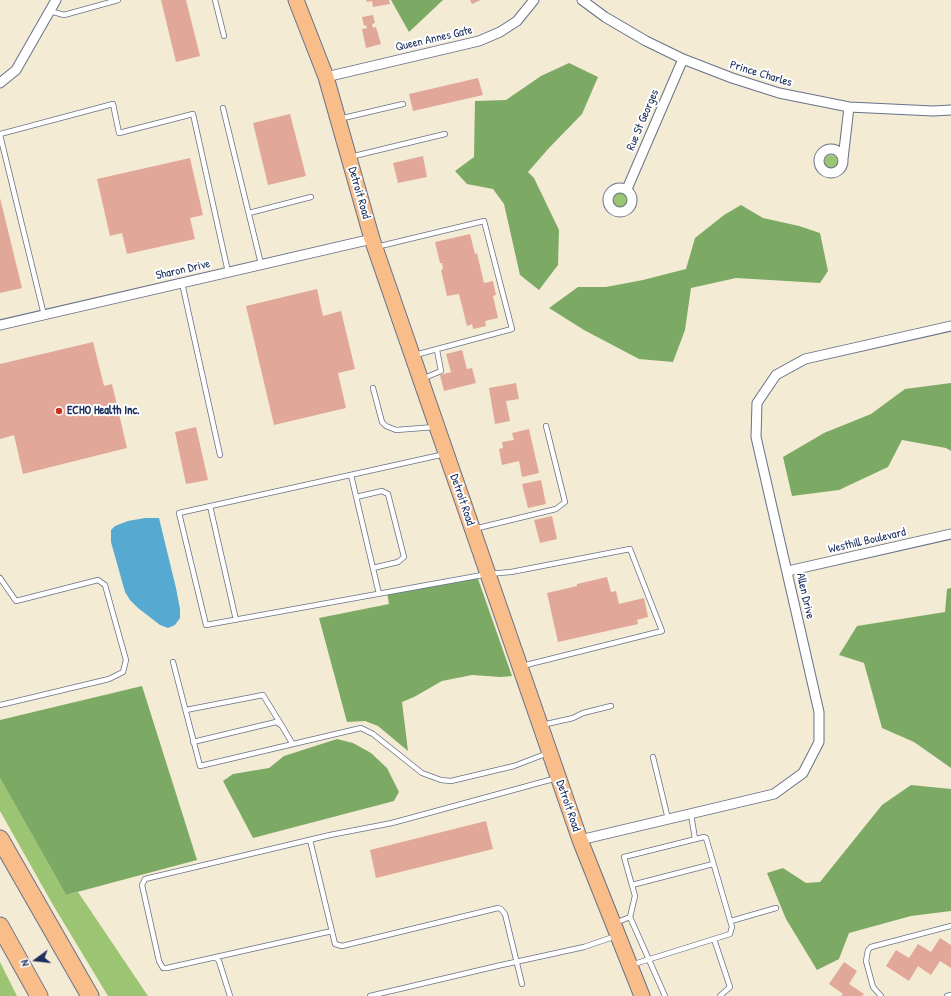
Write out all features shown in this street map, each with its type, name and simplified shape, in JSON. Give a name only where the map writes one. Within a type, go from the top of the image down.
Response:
[{"type":"highway","points":[[0,839],[90,996]]},
{"type":"highway","points":[[0,926],[39,996]]},
{"type":"main road","name":"Detroit Road","points":[[296,0],[326,77],[373,243],[558,777],[580,840],[642,996]]},
{"type":"street","points":[[0,83],[16,70],[56,0]]},
{"type":"street","name":"Queen Annes Gate","points":[[326,77],[479,41],[500,32],[517,21],[534,0]]},
{"type":"street","name":"Prince Charles","points":[[582,0],[604,17],[646,41],[683,59],[732,78],[779,93],[850,107],[933,111],[951,110]]},
{"type":"street","name":"Rue St Georges","points":[[626,190],[683,59]]},
{"type":"street","points":[[843,160],[850,107]]},
{"type":"street","name":"Sharon Drive","points":[[0,326],[44,314],[261,264],[373,243]]},
{"type":"street","name":"Allen Drive","points":[[580,840],[774,794],[803,773],[819,742],[819,712],[756,437],[757,403],[776,375],[805,359],[951,326]]},
{"type":"street","name":"Westhill Boulevard","points":[[788,572],[951,534]]},
{"type":"lane","points":[[50,11],[64,15],[118,0]]},
{"type":"lane","points":[[215,0],[224,36]]},
{"type":"lane","points":[[44,314],[28,254],[0,135],[113,104],[120,133],[193,114],[228,272]]},
{"type":"lane","points":[[338,120],[403,104]]},
{"type":"lane","points":[[223,108],[261,264]]},
{"type":"lane","points":[[348,157],[445,134]]},
{"type":"lane","points":[[249,213],[311,197]]},
{"type":"lane","points":[[373,243],[484,221],[512,329],[412,356]]},
{"type":"lane","points":[[182,282],[220,455]]},
{"type":"lane","points":[[421,380],[441,371],[436,350]]},
{"type":"lane","points":[[373,388],[382,422],[386,426],[396,430],[437,427]]},
{"type":"lane","points":[[472,529],[556,509],[564,502],[546,426]]},
{"type":"lane","points":[[446,454],[179,513],[206,625],[488,574],[511,572],[630,549],[662,631],[520,667]]},
{"type":"lane","points":[[351,475],[379,594]]},
{"type":"lane","points":[[356,497],[382,491],[388,494],[404,558],[398,562],[373,568]]},
{"type":"lane","points":[[210,506],[236,620]]},
{"type":"lane","points":[[0,578],[16,601],[98,580],[105,585],[126,660],[123,672],[109,680],[0,705]]},
{"type":"lane","points":[[173,662],[200,766],[361,728],[373,734],[422,773],[441,780],[451,781],[514,766],[550,753]]},
{"type":"lane","points":[[186,710],[262,695],[292,744]]},
{"type":"lane","points":[[540,725],[573,718],[583,713],[611,706]]},
{"type":"lane","points":[[193,742],[276,722],[282,726]]},
{"type":"lane","points":[[653,757],[668,819]]},
{"type":"lane","points":[[332,931],[167,968],[161,965],[159,961],[142,885],[145,879],[310,840],[392,824],[558,777]]},
{"type":"lane","points":[[691,814],[696,839]]},
{"type":"lane","points":[[370,996],[516,961],[584,947],[615,930],[630,917],[635,896],[624,857],[704,837],[706,838],[731,921],[732,927],[730,934],[630,965]]},
{"type":"lane","points":[[310,840],[335,944],[342,946],[498,908],[504,912],[522,984]]},
{"type":"lane","points":[[632,885],[714,864]]},
{"type":"lane","points":[[731,921],[776,908]]},
{"type":"lane","points":[[630,917],[664,996]]},
{"type":"lane","points":[[881,996],[873,987],[866,961],[868,950],[871,947],[951,926]]},
{"type":"lane","points":[[714,939],[730,987],[720,996]]},
{"type":"lane","points":[[209,958],[216,958],[219,961],[230,996]]},
{"type":"lane","points":[[947,996],[951,995]]},
{"type":"green space","points":[[391,0],[443,0],[409,32]]},
{"type":"green space","points":[[569,63],[598,77],[582,114],[528,172],[534,178],[559,230],[558,265],[539,290],[520,275],[504,204],[493,189],[467,184],[455,171],[474,157],[475,101],[506,100],[541,76]]},
{"type":"green space","points":[[831,155],[836,157],[838,162],[836,167],[831,169],[826,167],[824,162],[826,157]]},
{"type":"green space","points":[[620,193],[625,195],[627,200],[625,205],[620,207],[615,205],[613,200],[615,195]]},
{"type":"green space","points":[[741,205],[763,218],[799,226],[820,233],[828,271],[820,283],[736,278],[691,288],[685,330],[673,362],[639,359],[584,330],[549,308],[578,287],[606,287],[643,280],[686,269],[695,238],[724,215]]},
{"type":"green space","points":[[951,383],[951,451],[946,448],[902,440],[888,467],[839,490],[792,496],[783,457],[824,433],[871,414],[905,389]]},
{"type":"green space","points":[[477,576],[512,676],[501,677],[472,675],[442,681],[402,702],[408,751],[378,726],[365,721],[347,722],[319,618],[389,604],[387,592]]},
{"type":"green space","points":[[951,588],[951,768],[914,742],[882,728],[864,663],[839,655],[857,626],[945,612],[947,589]]},
{"type":"green space","points":[[142,686],[197,860],[66,895],[0,778],[0,720]]},
{"type":"green space","points":[[337,739],[353,743],[371,753],[387,768],[399,792],[394,801],[253,838],[223,781],[233,774],[269,768],[284,756]]},
{"type":"green space","points":[[0,778],[66,895],[78,892],[148,996],[108,996],[53,905],[0,811]]},
{"type":"green space","points":[[911,785],[951,789],[951,911],[911,916],[849,933],[839,959],[817,970],[786,919],[767,873],[783,868],[806,883],[820,882],[882,805]]},
{"type":"green space","points":[[0,962],[17,996],[0,996]]},
{"type":"water","points":[[145,518],[159,518],[176,588],[180,618],[175,625],[168,628],[160,625],[130,600],[125,592],[111,542],[111,530],[115,526],[128,521]]},
{"type":"building","points":[[161,0],[186,0],[200,56],[176,62]]},
{"type":"building","points":[[366,0],[389,0],[390,4],[373,7],[372,1],[367,2]]},
{"type":"building","points":[[470,0],[481,0],[472,4]]},
{"type":"building","points":[[373,15],[375,23],[372,24],[373,28],[376,27],[381,44],[366,48],[362,29],[367,28],[366,25],[364,26],[362,17]]},
{"type":"building","points":[[478,78],[483,95],[413,111],[409,94]]},
{"type":"building","points":[[290,114],[306,176],[268,185],[253,123]]},
{"type":"building","points":[[423,156],[427,177],[398,183],[393,163]]},
{"type":"building","points":[[190,158],[203,215],[190,218],[195,239],[127,254],[122,233],[110,236],[97,179]]},
{"type":"building","points":[[0,198],[22,288],[0,293]]},
{"type":"building","points":[[470,234],[475,254],[477,253],[484,283],[493,281],[496,295],[493,296],[498,318],[485,321],[486,326],[473,329],[472,324],[467,326],[459,294],[447,296],[441,270],[443,269],[442,263],[440,263],[435,242]]},
{"type":"building","points":[[317,289],[323,316],[341,311],[355,369],[338,373],[346,408],[274,425],[246,306]]},
{"type":"building","name":"ECHO Health Inc.","points":[[93,342],[104,386],[112,384],[127,448],[23,474],[14,435],[0,439],[0,364]]},
{"type":"building","points":[[462,350],[467,369],[472,368],[476,383],[444,391],[440,375],[451,372],[446,354]]},
{"type":"building","points":[[516,383],[519,399],[506,401],[510,421],[495,424],[489,388]]},
{"type":"building","points":[[196,427],[208,480],[186,484],[175,432]]},
{"type":"building","points":[[529,429],[539,473],[522,477],[519,461],[502,465],[499,449],[503,448],[502,442],[514,440],[512,433]]},
{"type":"building","points":[[541,480],[546,504],[528,508],[522,484]]},
{"type":"building","points":[[552,516],[557,539],[540,543],[534,520]]},
{"type":"building","points":[[607,577],[611,592],[616,591],[619,604],[644,598],[648,617],[637,620],[638,624],[558,642],[547,593]]},
{"type":"building","points":[[486,821],[493,849],[376,878],[370,850]]},
{"type":"building","points":[[940,938],[951,945],[951,968],[940,961],[931,975],[918,966],[909,981],[886,966],[896,950],[909,958],[918,944],[931,952]]},
{"type":"building","points":[[844,962],[857,971],[849,984],[864,994],[862,996],[841,996],[843,994],[829,984]]},
{"type":"place","name":"ECHO Health Inc.","points":[[59,411]]}]
